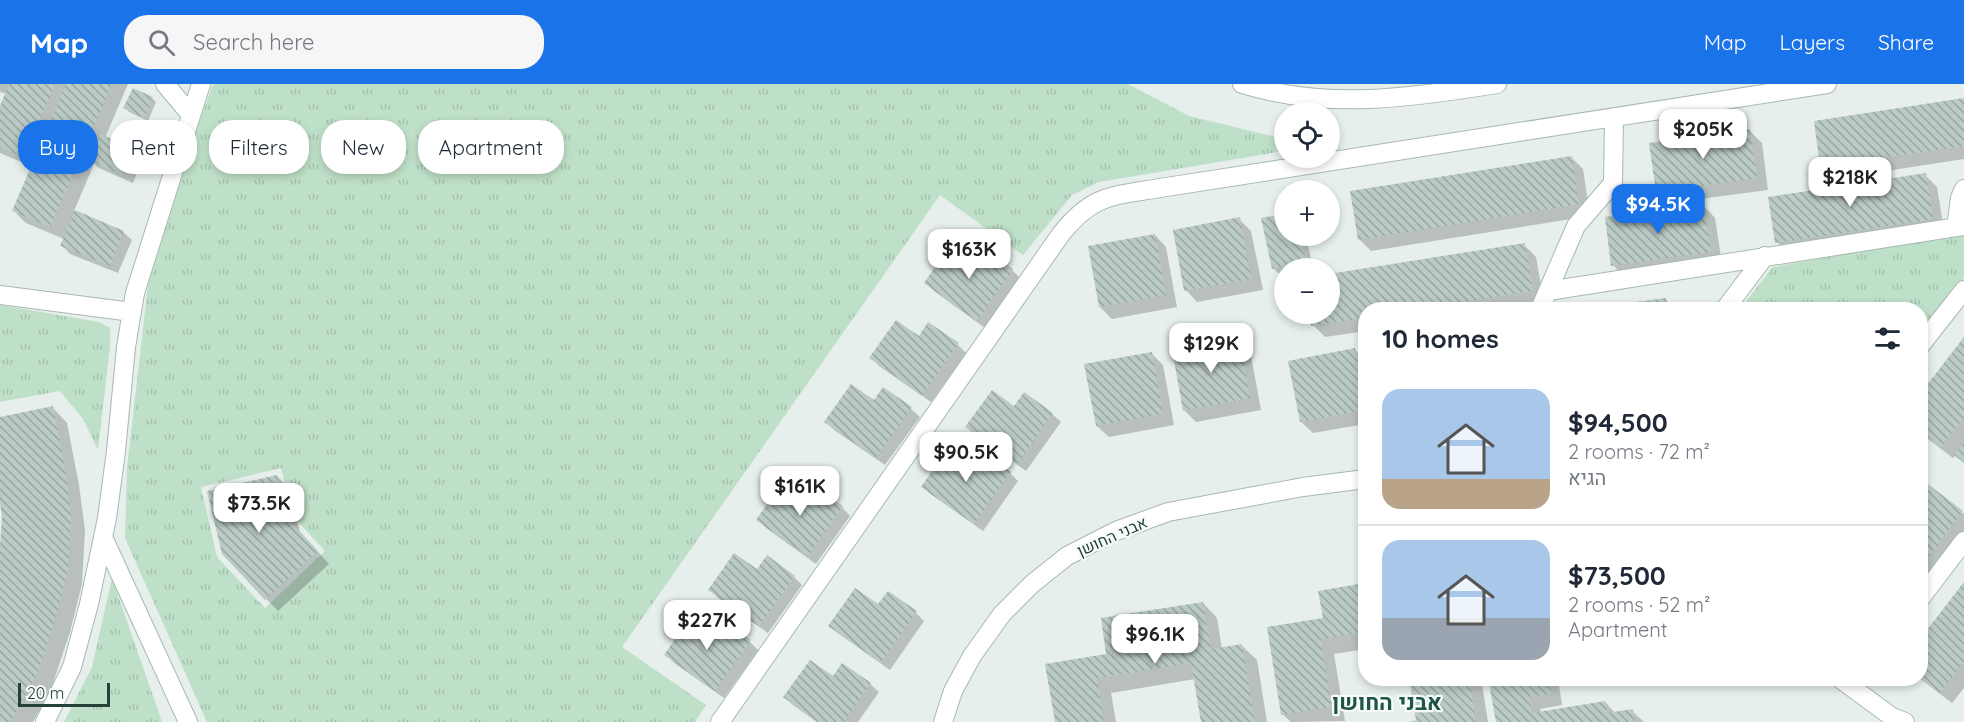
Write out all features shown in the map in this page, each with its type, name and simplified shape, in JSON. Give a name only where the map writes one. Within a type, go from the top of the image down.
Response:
[{"type":"street","points":[[165,84],[191,115]]},
{"type":"street","points":[[45,722],[72,667],[89,604],[107,518],[117,451],[126,347],[132,312],[143,262],[201,84]]},
{"type":"street","points":[[1242,84],[1287,95],[1369,100],[1497,84]]},
{"type":"street","points":[[720,722],[1061,234],[1089,205],[1108,197],[1160,188],[1827,84]]},
{"type":"street","points":[[1543,302],[1576,226],[1613,183],[1614,117]]},
{"type":"street","points":[[1548,291],[1960,227],[1960,198],[1964,189]]},
{"type":"street","points":[[1732,302],[1765,256]]},
{"type":"street","points":[[1928,336],[1964,290]]},
{"type":"street","points":[[0,295],[132,312]]},
{"type":"street","name":"אבני החושן","points":[[943,722],[953,691],[972,656],[1002,614],[1032,584],[1067,556],[1116,531],[1168,512],[1303,487],[1358,480]]},
{"type":"street","points":[[103,537],[188,722]]},
{"type":"street","points":[[1928,589],[1964,541]]},
{"type":"street","points":[[1856,686],[1892,717],[1905,722]]},
{"type":"green space","points":[[213,84],[1128,84],[1189,116],[1274,137],[1274,153],[1099,182],[1072,195],[1023,255],[940,195],[622,647],[706,705],[695,722],[207,722],[125,538],[127,468],[148,285],[182,174],[197,174],[197,129]],"holes":[[[281,468],[293,516],[325,551],[265,608],[217,557],[201,487]]]},
{"type":"green space","points":[[1964,233],[1964,278],[1928,322],[1928,302],[1745,302],[1773,267]]},
{"type":"green space","points":[[0,305],[99,322],[110,328],[98,450],[83,419],[60,391],[0,402]]},
{"type":"green space","points":[[112,578],[162,722],[64,722],[92,667]]},
{"type":"building","points":[[9,84],[55,84],[40,120],[18,120],[18,154],[0,147],[0,106]]},
{"type":"building","points":[[66,84],[112,84],[96,120],[51,120]]},
{"type":"building","points":[[133,88],[153,97],[144,118],[123,108]]},
{"type":"building","points":[[1964,98],[1964,146],[1820,167],[1814,121]]},
{"type":"building","points":[[1750,129],[1757,178],[1656,192],[1649,143]]},
{"type":"building","points":[[100,134],[110,138],[110,170],[98,164]]},
{"type":"building","points":[[1572,156],[1579,204],[1358,240],[1350,191]]},
{"type":"building","points":[[1926,173],[1933,219],[1775,243],[1768,197]]},
{"type":"building","points":[[28,174],[73,174],[50,227],[12,211]]},
{"type":"building","points":[[1704,204],[1711,252],[1611,266],[1605,217]]},
{"type":"building","points":[[75,210],[124,231],[110,266],[60,246]]},
{"type":"building","points":[[1274,216],[1274,246],[1303,246],[1305,258],[1274,258],[1274,269],[1272,269],[1261,218]]},
{"type":"building","points":[[1240,217],[1251,279],[1184,291],[1173,230]]},
{"type":"building","points":[[1155,234],[1166,295],[1099,307],[1088,246]]},
{"type":"building","points":[[1525,243],[1533,291],[1463,302],[1358,302],[1358,319],[1340,322],[1340,272]]},
{"type":"building","points":[[950,245],[973,261],[983,248],[1013,269],[977,321],[924,283]]},
{"type":"building","points":[[1666,298],[1666,302],[1636,302]]},
{"type":"building","points":[[896,320],[919,336],[928,322],[959,343],[922,395],[869,358]]},
{"type":"building","points":[[1239,337],[1250,398],[1183,411],[1172,349]]},
{"type":"building","points":[[1964,337],[1964,417],[1941,447],[1928,437],[1928,384]]},
{"type":"building","points":[[1355,348],[1358,363],[1358,411],[1300,422],[1288,361]]},
{"type":"building","points":[[1152,352],[1163,414],[1096,426],[1084,364]]},
{"type":"building","points":[[851,384],[874,400],[883,387],[912,407],[876,458],[824,422]]},
{"type":"building","points":[[992,390],[1014,406],[1024,392],[1053,413],[1017,464],[965,427]]},
{"type":"building","points":[[53,406],[71,515],[68,569],[56,617],[37,674],[10,722],[0,722],[2,517],[0,417]]},
{"type":"building","points":[[1964,442],[1964,463],[1954,455]]},
{"type":"building","points":[[948,448],[971,464],[981,451],[1011,472],[974,524],[921,487]]},
{"type":"building","points":[[277,475],[288,519],[318,551],[265,600],[222,554],[207,491]]},
{"type":"building","points":[[782,483],[805,499],[815,486],[843,506],[808,556],[756,520]]},
{"type":"building","points":[[1928,484],[1963,511],[1928,557]]},
{"type":"building","points":[[734,553],[757,569],[767,555],[795,576],[759,626],[708,590]]},
{"type":"building","points":[[1964,582],[1964,661],[1940,693],[1928,684],[1928,629]]},
{"type":"building","points":[[1358,584],[1358,633],[1321,639],[1331,707],[1281,715],[1267,627],[1323,618],[1318,591]]},
{"type":"building","points":[[855,588],[878,604],[888,591],[917,611],[881,663],[828,626]]},
{"type":"building","points":[[1203,602],[1211,649],[1242,644],[1255,722],[1201,722],[1191,663],[1097,678],[1104,722],[1055,722],[1045,664],[1106,654],[1101,618]]},
{"type":"building","points":[[690,617],[713,634],[722,620],[751,640],[715,691],[664,655]]},
{"type":"building","points":[[810,660],[833,676],[842,663],[871,683],[844,722],[818,722],[783,697]]},
{"type":"building","points":[[1410,686],[1470,686],[1476,722],[1410,722],[1416,720]]},
{"type":"building","points":[[1489,686],[1550,686],[1551,694],[1529,697],[1532,713],[1605,701],[1607,713],[1633,709],[1635,722],[1496,722]]},
{"type":"district","name":"אבני החושן","points":[[1387,702]]}]
